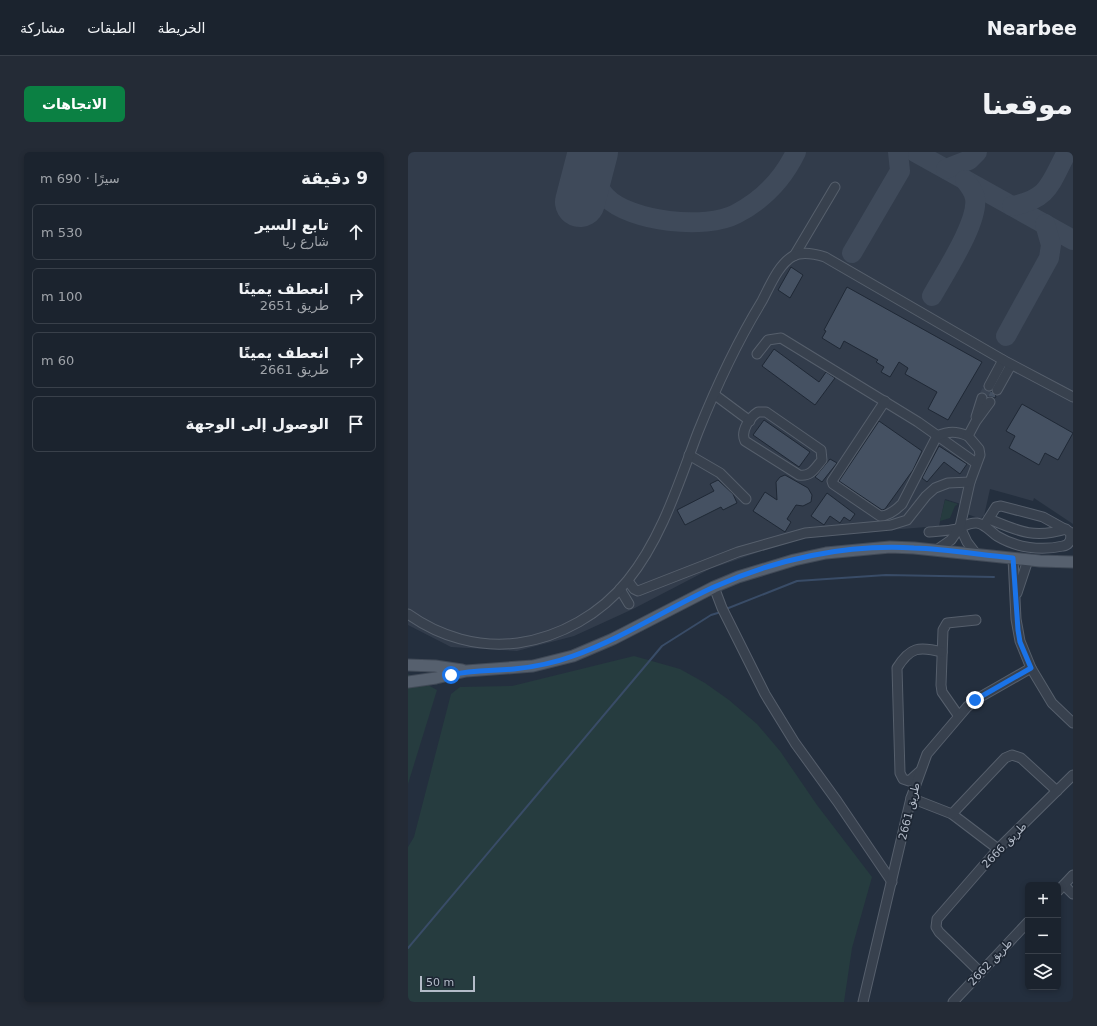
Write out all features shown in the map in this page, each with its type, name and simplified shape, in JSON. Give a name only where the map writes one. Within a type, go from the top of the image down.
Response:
[{"type":"main road","points":[[408,682],[466,671],[534,666],[573,656],[613,639],[714,587],[763,568],[826,553],[890,547],[938,550],[1028,560],[1073,562]]},
{"type":"main road","points":[[408,665],[435,666],[466,671]]},
{"type":"street","points":[[408,614],[430,628],[455,638],[483,643],[512,643],[542,638],[574,625],[606,603],[628,581],[655,537],[715,395],[745,330],[778,272],[794,256],[836,187]]},
{"type":"street","points":[[794,256],[810,254],[825,257],[1007,363],[1073,397]]},
{"type":"street","points":[[757,354],[768,340],[781,338],[885,401],[976,463]]},
{"type":"street","points":[[993,388],[1007,363]]},
{"type":"street","points":[[715,395],[750,421]]},
{"type":"street","points":[[968,436],[986,400]]},
{"type":"street","points":[[885,401],[832,479],[833,484],[880,516],[887,515],[896,510],[906,497],[937,436],[947,431],[958,432],[968,436],[979,449],[980,455],[970,482],[960,527],[951,540],[938,550]]},
{"type":"street","points":[[758,412],[766,412],[821,450],[822,460],[812,473],[806,476],[799,475],[745,441],[743,432],[750,421],[758,412]]},
{"type":"street","points":[[689,455],[720,472],[746,499]]},
{"type":"street","points":[[628,581],[634,589],[638,590],[738,552],[804,533],[899,523],[907,520],[926,496],[935,488],[948,484],[970,482]]},
{"type":"street","points":[[1001,506],[1043,517],[1066,529],[1071,536],[1068,545],[1038,548],[1014,544],[996,535],[986,522],[996,507],[1001,506]]},
{"type":"street","points":[[929,532],[986,522],[1031,534],[1051,534],[1066,529]]},
{"type":"street","points":[[960,527],[967,542],[977,555]]},
{"type":"street","points":[[1013,558],[1020,642],[1031,668],[1052,703],[1073,723]]},
{"type":"street","points":[[1016,595],[1028,560]]},
{"type":"street","points":[[714,587],[724,612],[766,694],[795,743],[838,801],[892,882]]},
{"type":"street","points":[[620,589],[629,604]]},
{"type":"street","points":[[958,715],[942,692],[940,685],[943,630],[947,623],[976,620]]},
{"type":"street","points":[[919,771],[909,780],[903,779],[900,773],[897,668],[904,657],[917,649],[922,648],[942,652]]},
{"type":"street","name":"طريق 2661","points":[[863,1002],[911,798],[919,771],[927,754],[958,715],[975,700],[1031,668]]},
{"type":"street","points":[[952,814],[1005,758],[1012,755],[1021,758],[1057,791]]},
{"type":"street","name":"طريق 2666","points":[[980,972],[939,932],[936,927],[938,919],[998,849],[1073,775]]},
{"type":"street","points":[[911,798],[952,814],[998,849]]},
{"type":"street","points":[[1073,875],[1061,888],[1073,894]]},
{"type":"street","name":"طريق 2662","points":[[954,1002],[980,972],[1025,925]]},
{"type":"shaded area","points":[[408,152],[1073,152],[1073,524],[1034,498],[1033,501],[990,489],[984,516],[981,519],[967,514],[964,505],[945,499],[939,526],[802,537],[710,569],[633,609],[574,636],[517,651],[451,647],[408,625]]},
{"type":"green space","points":[[945,500],[958,504],[955,506],[950,518],[940,521]]},
{"type":"green space","points":[[634,656],[680,669],[705,683],[729,700],[757,724],[780,751],[817,805],[872,877],[852,948],[844,1002],[408,1002],[408,847],[414,837],[451,694],[460,687],[512,686]]},
{"type":"green space","points":[[408,674],[437,690],[408,784]]},
{"type":"building","points":[[791,267],[803,275],[790,298],[778,290]]},
{"type":"building","points":[[847,287],[982,362],[948,420],[928,409],[937,392],[905,374],[908,368],[899,362],[890,377],[881,372],[884,367],[876,362],[878,360],[844,341],[840,349],[822,338],[826,331],[824,330]]},
{"type":"building","points":[[774,349],[819,382],[826,372],[835,378],[815,405],[762,366]]},
{"type":"building","points":[[984,390],[991,391],[996,396],[995,398],[988,396],[983,392]]},
{"type":"building","points":[[1022,404],[1073,433],[1058,460],[1045,453],[1039,465],[1009,448],[1015,436],[1006,431]]},
{"type":"building","points":[[764,420],[810,452],[799,467],[753,435]]},
{"type":"building","points":[[879,421],[922,451],[913,470],[885,509],[882,510],[839,481]]},
{"type":"building","points":[[939,446],[967,464],[960,474],[944,462],[927,482],[922,478]]},
{"type":"building","points":[[830,459],[837,463],[822,482],[815,477]]},
{"type":"building","points":[[785,475],[808,488],[812,495],[811,502],[803,506],[796,505],[787,519],[791,522],[785,532],[753,511],[765,492],[777,500],[776,482],[780,477]]},
{"type":"building","points":[[718,480],[733,494],[737,503],[723,510],[721,507],[685,525],[677,510],[714,491],[710,484]]},
{"type":"building","points":[[827,493],[855,514],[850,521],[844,517],[840,523],[830,516],[824,525],[811,516]]},
{"type":"waterway","points":[[726,609],[797,581],[886,575],[994,577]]},
{"type":"waterway","points":[[408,948],[662,646],[711,615],[721,612]]},
{"type":"taxiway","points":[[592,158],[596,179],[600,189],[606,197],[617,206],[650,218],[669,221],[706,222],[723,219],[736,214],[755,202],[778,180],[791,162],[796,152]]},
{"type":"taxiway","points":[[852,253],[900,171],[898,152]]},
{"type":"taxiway","points":[[915,152],[1073,240]]},
{"type":"taxiway","points":[[946,169],[969,160],[977,152]]},
{"type":"taxiway","points":[[1012,206],[1025,203],[1042,194],[1052,181],[1067,152]]},
{"type":"taxiway","points":[[932,296],[960,248],[972,220],[975,208],[975,198],[970,186],[965,180]]},
{"type":"taxiway","points":[[1006,336],[1049,258],[1051,245],[1045,224]]},
{"type":"runway","points":[[580,202],[593,152]]},
{"type":"tunnel","points":[[982,398],[989,386]]},
{"type":"route","points":[[451,675],[466,671],[513,669],[534,666],[573,656],[613,639],[714,587],[763,568],[826,553],[855,549],[890,547],[914,548],[1013,558],[1016,619],[1020,642],[1031,668],[975,700]]}]
